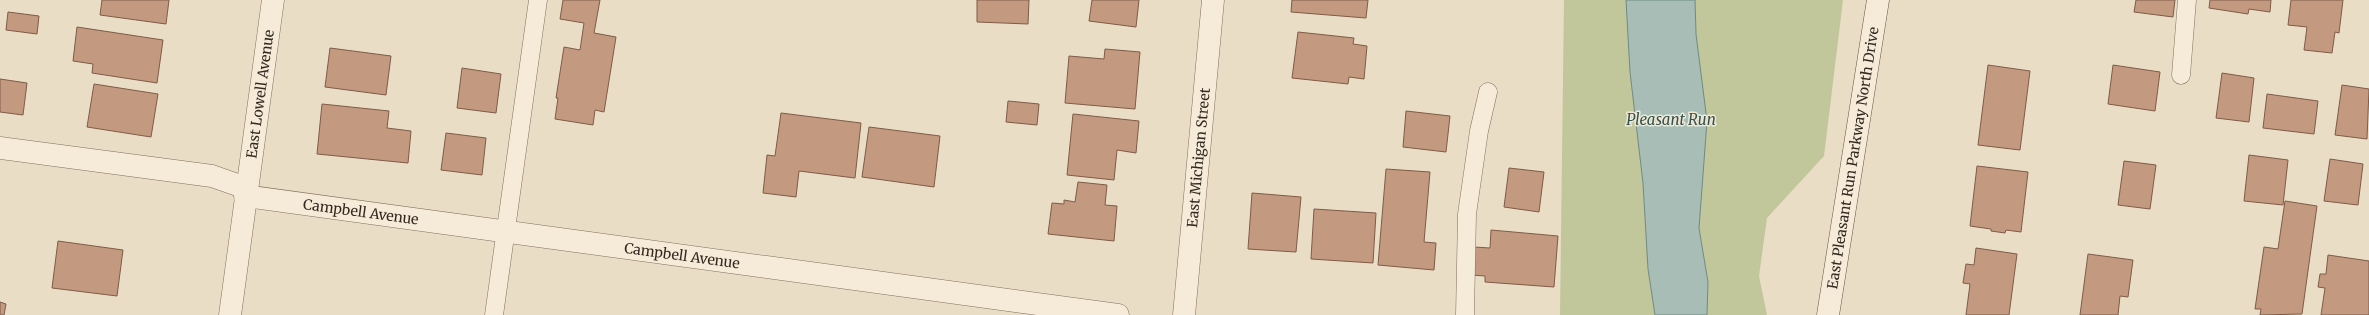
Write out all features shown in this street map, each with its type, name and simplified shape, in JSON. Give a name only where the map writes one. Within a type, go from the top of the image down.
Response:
[{"type":"street","name":"East Lowell Avenue","points":[[230,315],[246,208],[246,192],[273,0]]},
{"type":"street","name":"East Michigan Street","points":[[1184,315],[1214,0]]},
{"type":"street","name":"East Pleasant Run Parkway North Drive","points":[[1828,315],[1878,0]]},
{"type":"street","name":"Campbell Avenue","points":[[0,148],[212,176],[246,192],[505,232],[1118,315]]},
{"type":"lane","points":[[494,315],[538,0]]},
{"type":"lane","points":[[2181,75],[2187,0]]},
{"type":"lane","points":[[1465,315],[1467,214],[1479,131],[1488,92]]},
{"type":"green space","points":[[1564,0],[1626,0],[1630,72],[1643,183],[1648,269],[1655,315],[1560,315]]},
{"type":"green space","points":[[1695,0],[1843,0],[1824,156],[1767,218],[1759,276],[1767,315],[1707,315],[1708,282],[1699,228],[1707,121],[1696,34]]},
{"type":"water","name":"Pleasant Run","points":[[1626,0],[1695,0],[1696,34],[1707,121],[1699,228],[1708,282],[1707,315],[1655,315],[1648,269],[1643,183],[1630,72]]},
{"type":"building","points":[[102,0],[169,0],[166,24],[100,15]]},
{"type":"building","points":[[563,0],[600,0],[594,33],[616,37],[604,112],[595,110],[593,125],[555,119],[558,98],[556,98],[564,47],[580,50],[584,23],[560,19]]},
{"type":"building","points":[[977,0],[1029,0],[1028,24],[977,22]]},
{"type":"building","points":[[1092,0],[1139,0],[1136,27],[1089,21]]},
{"type":"building","points":[[1292,0],[1368,0],[1366,18],[1291,12]]},
{"type":"building","points":[[2136,0],[2175,0],[2173,17],[2134,12]]},
{"type":"building","points":[[2210,0],[2271,0],[2270,12],[2249,9],[2248,14],[2209,8]]},
{"type":"building","points":[[2291,0],[2343,0],[2339,33],[2335,32],[2332,53],[2304,50],[2307,27],[2288,25]]},
{"type":"building","points":[[8,12],[39,16],[37,34],[6,30]]},
{"type":"building","points":[[77,27],[163,40],[157,83],[92,73],[93,64],[73,61]]},
{"type":"building","points":[[1298,32],[1354,38],[1353,44],[1367,46],[1364,79],[1349,77],[1348,84],[1292,78]]},
{"type":"building","points":[[330,48],[391,56],[386,95],[325,87]]},
{"type":"building","points":[[1105,49],[1140,52],[1135,109],[1065,103],[1069,56],[1104,59]]},
{"type":"building","points":[[1988,65],[2030,71],[2020,150],[1978,145]]},
{"type":"building","points":[[2113,65],[2160,72],[2155,111],[2108,104]]},
{"type":"building","points":[[462,68],[501,74],[496,113],[457,108]]},
{"type":"building","points":[[2222,73],[2254,78],[2249,122],[2216,118]]},
{"type":"building","points":[[0,79],[27,83],[23,115],[0,112]]},
{"type":"building","points":[[94,84],[158,94],[151,137],[87,127]]},
{"type":"building","points":[[2342,85],[2369,89],[2367,139],[2335,135]]},
{"type":"building","points":[[2267,94],[2318,101],[2314,134],[2263,128]]},
{"type":"building","points":[[1008,101],[1039,104],[1037,125],[1006,122]]},
{"type":"building","points":[[322,104],[389,111],[387,128],[411,131],[408,163],[317,154]]},
{"type":"building","points":[[1406,111],[1450,116],[1446,152],[1403,147]]},
{"type":"building","points":[[781,113],[861,123],[855,178],[799,171],[796,197],[763,193],[767,155],[775,156]]},
{"type":"building","points":[[1073,114],[1139,121],[1136,153],[1117,150],[1114,180],[1067,175]]},
{"type":"building","points":[[869,127],[940,136],[934,187],[862,177]]},
{"type":"building","points":[[446,133],[486,138],[482,175],[441,170]]},
{"type":"building","points":[[2249,155],[2288,160],[2283,205],[2244,201]]},
{"type":"building","points":[[2330,159],[2363,164],[2358,205],[2324,201]]},
{"type":"building","points":[[2124,161],[2156,165],[2150,209],[2118,205]]},
{"type":"building","points":[[1977,166],[2028,172],[2021,232],[2006,230],[2005,233],[1970,226]]},
{"type":"building","points":[[1509,168],[1544,172],[1539,212],[1504,207]]},
{"type":"building","points":[[1386,169],[1430,172],[1424,242],[1436,243],[1434,270],[1378,265]]},
{"type":"building","points":[[1078,182],[1107,185],[1105,205],[1117,206],[1114,241],[1048,234],[1052,203],[1064,204],[1064,200],[1075,202]]},
{"type":"building","points":[[1252,193],[1301,197],[1296,252],[1248,249]]},
{"type":"building","points":[[2285,201],[2317,206],[2302,314],[2260,315],[2261,309],[2255,309],[2264,247],[2278,249]]},
{"type":"building","points":[[1314,209],[1376,213],[1373,263],[1311,259]]},
{"type":"building","points":[[1491,230],[1558,236],[1554,287],[1485,282],[1485,276],[1472,275],[1474,247],[1490,248]]},
{"type":"building","points":[[58,241],[123,250],[117,296],[52,288]]},
{"type":"building","points":[[1976,248],[2017,254],[2009,315],[1966,315],[1970,284],[1963,283],[1966,264],[1974,265]]},
{"type":"building","points":[[2088,254],[2133,260],[2128,297],[2120,296],[2118,315],[2080,315]]},
{"type":"building","points":[[2328,255],[2369,261],[2369,315],[2321,315],[2325,288],[2318,287],[2320,274],[2326,274]]},
{"type":"building","points":[[0,302],[6,304],[4,315],[0,315]]}]
